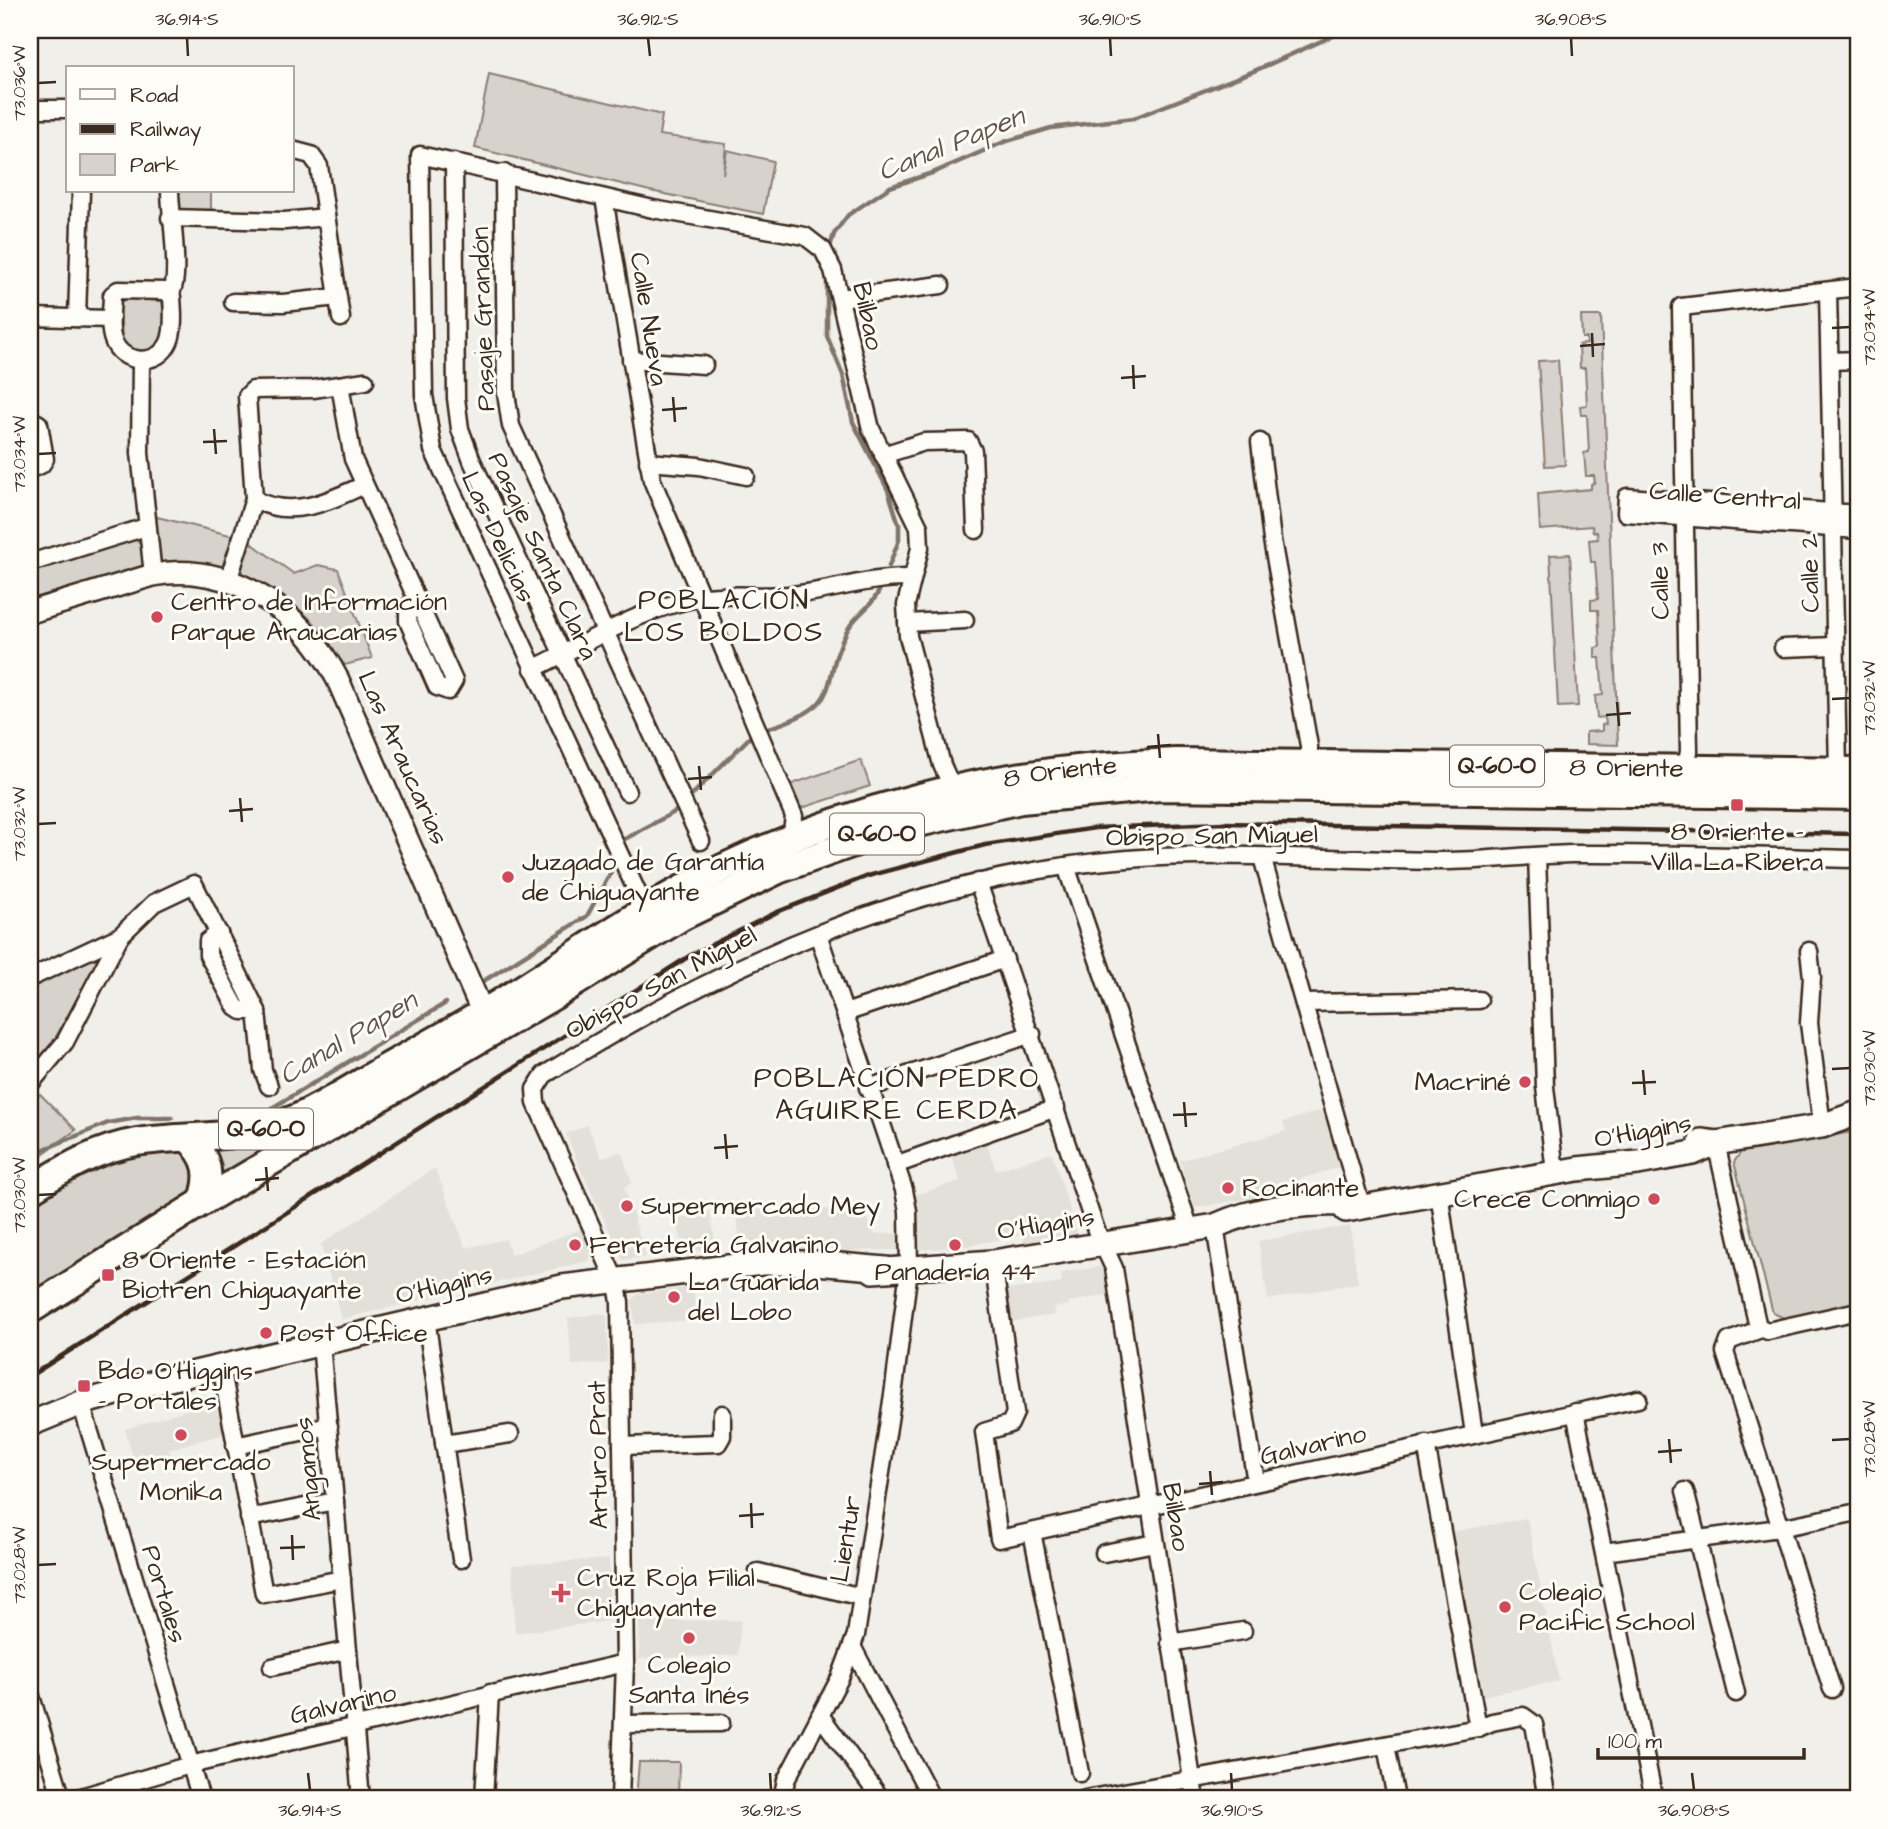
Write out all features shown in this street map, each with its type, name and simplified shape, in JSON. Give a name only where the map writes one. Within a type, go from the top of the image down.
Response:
[{"type":"main road","name":"8 Oriente","points":[[490,1021],[639,914],[705,877],[791,839],[874,810],[953,789],[1030,775],[1129,764],[1309,762],[1848,771]]},
{"type":"main road","points":[[1655,793],[1675,781],[1686,769]]},
{"type":"main road","name":"8 Oriente","points":[[490,1021],[663,927],[778,870],[877,834],[979,808],[1065,794],[1160,787],[1858,796]]},
{"type":"main road","points":[[953,789],[963,801],[979,808]]},
{"type":"main road","points":[[778,870],[791,850],[791,839]]},
{"type":"main road","name":"Q-60-O","points":[[30,1190],[69,1166],[115,1146],[251,1132],[298,1117],[490,1021]]},
{"type":"main road","name":"Q-60-O","points":[[30,1310],[490,1021]]},
{"type":"main road","name":"O'Higgins","points":[[1822,1126],[1858,1113]]},
{"type":"main road","name":"O'Higgins","points":[[30,1424],[81,1403],[221,1366],[562,1287],[614,1279],[783,1262],[897,1269],[993,1262],[1215,1226],[1246,1227],[1325,1214],[1361,1205],[1566,1170],[1662,1144],[1691,1141],[1716,1143],[1822,1126],[1858,1126]]},
{"type":"main road","points":[[188,1138],[201,1152],[208,1170],[207,1189],[202,1202]]},
{"type":"street","points":[[30,109],[66,109]]},
{"type":"street","points":[[294,151],[311,155],[317,162],[341,318]]},
{"type":"street","name":"Bilbao","points":[[420,155],[604,198],[805,236],[823,250],[836,279],[868,419],[920,532],[920,548],[911,578],[906,623],[934,736],[953,789]]},
{"type":"street","name":"Las Delicias","points":[[420,155],[424,395],[428,430],[439,468],[638,894],[639,914]]},
{"type":"street","name":"Pasaje Santa Clara","points":[[454,162],[456,398],[460,429],[472,461],[626,792]]},
{"type":"street","name":"Pasaje Grandón","points":[[504,173],[508,413],[522,454],[701,841]]},
{"type":"street","points":[[77,318],[81,192]]},
{"type":"street","points":[[170,192],[176,272],[174,289],[170,294]]},
{"type":"street","name":"Calle Nueva","points":[[604,198],[648,462],[659,500],[794,816],[791,839]]},
{"type":"street","points":[[170,218],[285,221],[326,217]]},
{"type":"street","points":[[840,298],[941,285]]},
{"type":"street","points":[[1828,291],[1858,288]]},
{"type":"street","points":[[116,291],[170,294],[172,301],[169,342],[156,356],[141,360],[127,356],[115,345],[111,319],[113,295],[116,291]]},
{"type":"street","name":"Calle 3","points":[[1686,769],[1689,751],[1681,307],[1828,291]]},
{"type":"street","name":"Calle 2","points":[[1828,291],[1836,646],[1848,771]]},
{"type":"street","points":[[233,302],[283,303],[337,297]]},
{"type":"street","points":[[30,317],[111,319]]},
{"type":"street","points":[[141,360],[140,453],[153,575]]},
{"type":"street","points":[[631,360],[704,365]]},
{"type":"street","points":[[1830,361],[1858,360]]},
{"type":"street","points":[[228,581],[254,499],[246,400],[249,392],[365,381]]},
{"type":"street","points":[[340,385],[353,459],[454,681],[448,691],[438,687],[408,621],[408,608],[415,599]]},
{"type":"street","points":[[30,419],[39,425],[45,459],[41,465],[30,469]]},
{"type":"street","points":[[883,455],[924,442],[968,441],[973,451],[976,530]]},
{"type":"street","points":[[1260,442],[1272,540],[1309,746],[1309,762]]},
{"type":"street","points":[[648,462],[699,466],[746,476]]},
{"type":"street","points":[[254,499],[278,508],[302,508],[326,503],[364,485]]},
{"type":"street","name":"Calle Central","points":[[1683,509],[1833,520],[1858,530]]},
{"type":"street","name":"Calle Central","points":[[1833,520],[1858,514]]},
{"type":"street","points":[[30,563],[146,527]]},
{"type":"street","name":"Las Araucarias","points":[[30,612],[153,575],[191,573],[228,581],[268,600],[288,615],[308,634],[331,665],[490,1021]]},
{"type":"street","points":[[533,669],[662,609],[701,597],[782,596],[885,579],[911,578]]},
{"type":"street","points":[[906,623],[965,620]]},
{"type":"street","points":[[1783,648],[1836,646]]},
{"type":"street","points":[[1537,856],[1545,1087],[1566,1170]]},
{"type":"street","name":"Obispo San Miguel","points":[[535,1088],[544,1075],[660,1006],[714,978],[818,934],[978,883],[1066,866],[1154,857],[1442,861],[1537,856],[1858,859]]},
{"type":"street","points":[[1262,857],[1361,1205]]},
{"type":"street","points":[[1066,866],[1189,1230]]},
{"type":"street","name":"Bilbao","points":[[978,883],[1096,1230],[1114,1268],[1195,1799]]},
{"type":"street","points":[[30,1084],[65,1042],[120,936],[154,903],[194,884],[257,1011],[263,1070],[269,1086]]},
{"type":"street","name":"Lientur","points":[[782,1799],[786,1780],[853,1648],[862,1597],[906,1199],[818,934]]},
{"type":"street","points":[[30,978],[120,936]]},
{"type":"street","points":[[1809,951],[1812,977],[1809,1023],[1822,1126]]},
{"type":"street","points":[[845,1013],[1005,959]]},
{"type":"street","points":[[1304,1003],[1479,1000]]},
{"type":"street","points":[[868,1088],[1031,1034]]},
{"type":"street","name":"Arturo Prat","points":[[535,1088],[536,1103],[614,1279],[620,1302],[625,1663],[620,1799]]},
{"type":"street","points":[[895,1165],[1056,1108]]},
{"type":"street","points":[[1716,1143],[1755,1320],[1761,1329]]},
{"type":"street","points":[[1439,1192],[1474,1434]]},
{"type":"street","points":[[1215,1226],[1256,1482]]},
{"type":"street","name":"Galvarino","points":[[993,1262],[1015,1413],[1010,1424],[984,1432],[999,1539],[1638,1399]]},
{"type":"street","points":[[1832,1689],[1725,1352],[1729,1341],[1761,1329],[1771,1330],[1858,1311]]},
{"type":"street","points":[[426,1318],[461,1559]]},
{"type":"street","name":"Angamos","points":[[321,1343],[361,1799]]},
{"type":"street","points":[[221,1366],[264,1594],[342,1579]]},
{"type":"street","name":"Portales","points":[[81,1403],[201,1799]]},
{"type":"street","points":[[1575,1412],[1654,1799]]},
{"type":"street","points":[[622,1446],[718,1443],[722,1436],[722,1413]]},
{"type":"street","points":[[235,1446],[328,1426]]},
{"type":"street","points":[[444,1444],[510,1434]]},
{"type":"street","points":[[1426,1444],[1478,1728]]},
{"type":"street","points":[[1685,1491],[1736,1692]]},
{"type":"street","points":[[249,1518],[335,1502]]},
{"type":"street","points":[[1604,1552],[1779,1528],[1858,1512]]},
{"type":"street","points":[[1032,1532],[1080,1773]]},
{"type":"street","points":[[1104,1553],[1155,1543]]},
{"type":"street","points":[[758,1572],[862,1597]]},
{"type":"street","points":[[1170,1643],[1242,1630]]},
{"type":"street","points":[[853,1648],[932,1799]]},
{"type":"street","points":[[272,1667],[348,1650]]},
{"type":"street","name":"Galvarino","points":[[74,1799],[190,1765],[625,1663]]},
{"type":"street","points":[[30,1693],[62,1799]]},
{"type":"street","points":[[484,1799],[490,1693]]},
{"type":"street","points":[[820,1715],[881,1799]]},
{"type":"street","points":[[1085,1799],[1478,1728],[1492,1722],[1523,1717],[1532,1720],[1547,1799]]},
{"type":"street","points":[[624,1724],[721,1723]]},
{"type":"street","points":[[1386,1745],[1396,1799]]},
{"type":"shaded area","points":[[1323,1110],[1340,1167],[1300,1179],[1301,1189],[1194,1208],[1180,1160],[1286,1131],[1283,1122]]},
{"type":"shaded area","points":[[587,1125],[602,1158],[621,1151],[632,1183],[624,1187],[646,1257],[623,1260],[580,1168],[566,1134]]},
{"type":"shaded area","points":[[985,1139],[996,1170],[1052,1153],[1078,1235],[1026,1245],[1022,1235],[962,1247],[916,1250],[914,1206],[918,1204],[915,1195],[960,1181],[950,1151]]},
{"type":"shaded area","points":[[435,1168],[466,1248],[506,1239],[511,1255],[581,1229],[591,1255],[589,1261],[341,1319],[321,1244]]},
{"type":"shaded area","points":[[864,1209],[874,1234],[902,1233],[903,1250],[740,1252],[737,1210]]},
{"type":"shaded area","points":[[710,1211],[716,1250],[684,1251],[676,1219]]},
{"type":"shaded area","points":[[1350,1226],[1358,1283],[1268,1300],[1258,1241]]},
{"type":"shaded area","points":[[1102,1266],[1107,1295],[1069,1302],[1069,1305],[1054,1308],[1055,1315],[1010,1322],[1006,1290],[1062,1283],[1061,1273]]},
{"type":"shaded area","points":[[693,1287],[696,1320],[635,1324],[632,1300],[638,1294]]},
{"type":"shaded area","points":[[601,1313],[607,1317],[608,1363],[572,1365],[568,1318]]},
{"type":"shaded area","points":[[221,1399],[228,1433],[169,1449],[171,1458],[136,1468],[125,1429]]},
{"type":"shaded area","name":"Colegio Pacific School","points":[[1527,1518],[1559,1681],[1482,1696],[1451,1532]]},
{"type":"shaded area","name":"Cruz Roja Filial Chiguayante","points":[[609,1559],[609,1621],[515,1633],[512,1565]]},
{"type":"shaded area","name":"Colegio Santa Inés","points":[[741,1620],[738,1655],[639,1659],[639,1621]]},
{"type":"green space","points":[[489,74],[662,115],[659,135],[726,144],[723,174],[727,150],[773,161],[763,214],[650,191],[475,148]]},
{"type":"green space","points":[[176,192],[211,192],[211,213],[178,213]]},
{"type":"green space","points":[[125,298],[162,301],[166,331],[159,347],[139,351],[130,348],[122,340],[120,305]]},
{"type":"green space","points":[[1581,316],[1601,316],[1618,745],[1586,744],[1586,732],[1602,731],[1602,725],[1606,724],[1605,717],[1597,718],[1595,696],[1603,695],[1600,658],[1595,658],[1595,648],[1600,647],[1598,610],[1591,610],[1591,600],[1598,599],[1595,562],[1591,562],[1589,540],[1598,539],[1597,532],[1593,532],[1592,526],[1540,530],[1538,494],[1591,489],[1591,484],[1595,483],[1594,476],[1586,476],[1584,453],[1589,452],[1587,415],[1581,415],[1580,406],[1587,405],[1585,368],[1580,368],[1579,345],[1587,344],[1586,338],[1582,338]]},
{"type":"green space","points":[[1558,360],[1565,465],[1545,466],[1538,361]]},
{"type":"green space","points":[[153,516],[234,536],[224,567],[161,563]]},
{"type":"green space","points":[[134,539],[141,544],[144,552],[142,570],[30,601],[30,569]]},
{"type":"green space","points":[[247,540],[294,574],[318,565],[338,569],[372,658],[345,665],[323,633],[296,606],[265,586],[241,575]]},
{"type":"green space","points":[[1570,554],[1578,706],[1558,707],[1550,555]]},
{"type":"green space","points":[[861,760],[870,786],[802,808],[797,805],[789,785]]},
{"type":"green space","points":[[92,956],[98,961],[43,1060],[30,1072],[30,987]]},
{"type":"green space","points":[[460,1033],[30,1296],[30,1199],[97,1160],[212,1144]]},
{"type":"green space","points":[[40,1094],[76,1130],[30,1163],[30,1103]]},
{"type":"green space","points":[[1858,1131],[1858,1303],[1784,1318],[1773,1313],[1734,1162],[1741,1152]]},
{"type":"green space","points":[[639,1762],[679,1762],[678,1799],[636,1799]]},
{"type":"waterway","name":"Canal Papen","points":[[829,250],[834,234],[848,215],[890,187],[935,172],[1004,142],[1051,128],[1134,118],[1254,71],[1346,30]]},
{"type":"waterway","name":"Canal Papen","points":[[827,272],[827,336],[843,375],[853,422],[888,490],[899,525],[899,540],[889,566]]},
{"type":"waterway","name":"Canal Papen","points":[[769,728],[811,710],[821,700],[848,629],[881,587]]},
{"type":"waterway","name":"Canal Papen","points":[[688,799],[750,737]]},
{"type":"waterway","name":"Canal Papen","points":[[623,840],[680,809]]},
{"type":"waterway","name":"Canal Papen","points":[[482,982],[587,916],[611,872]]},
{"type":"waterway","name":"Canal Papen","points":[[272,1108],[446,1003]]},
{"type":"waterway","name":"Canal Papen","points":[[30,1155],[108,1123],[137,1118],[172,1118]]},
{"type":"railway","points":[[30,1376],[691,955],[777,912],[868,876],[985,845],[1095,828],[1224,823],[1858,834]]},
{"type":"place","name":"Centro de Información Parque Araucarias","points":[[157,617]]},
{"type":"place","name":"8 Oriente - Villa La Ribera","points":[[1737,805]]},
{"type":"place","name":"Juzgado de Garantía de Chiguayante","points":[[508,877]]},
{"type":"place","name":"Macriné","points":[[1525,1082]]},
{"type":"place","name":"Rocinante","points":[[1228,1188]]},
{"type":"place","name":"Crece Conmigo","points":[[1654,1199]]},
{"type":"place","name":"Supermercado Mey","points":[[627,1206]]},
{"type":"place","name":"Ferretería Galvarino","points":[[575,1245]]},
{"type":"place","name":"Panadería 44","points":[[955,1245]]},
{"type":"place","name":"8 Oriente - Estación Biotren Chiguayante","points":[[108,1275]]},
{"type":"place","name":"La Guarida del Lobo","points":[[674,1297]]},
{"type":"place","name":"Post Office","points":[[266,1333]]},
{"type":"place","name":"Bdo O'Higgins - Portales","points":[[84,1386]]},
{"type":"place","name":"Supermercado Monika","points":[[181,1435]]},
{"type":"place","name":"Cruz Roja Filial Chiguayante","points":[[561,1593]]},
{"type":"place","name":"Colegio Pacific School","points":[[1505,1607]]},
{"type":"place","name":"Colegio Santa Inés","points":[[689,1638]]},
{"type":"district","name":"POBLACIÓN LOS BOLDOS","points":[[724,616]]},
{"type":"district","name":"POBLACIÓN PEDRO AGUIRRE CERDA","points":[[897,1094]]}]
